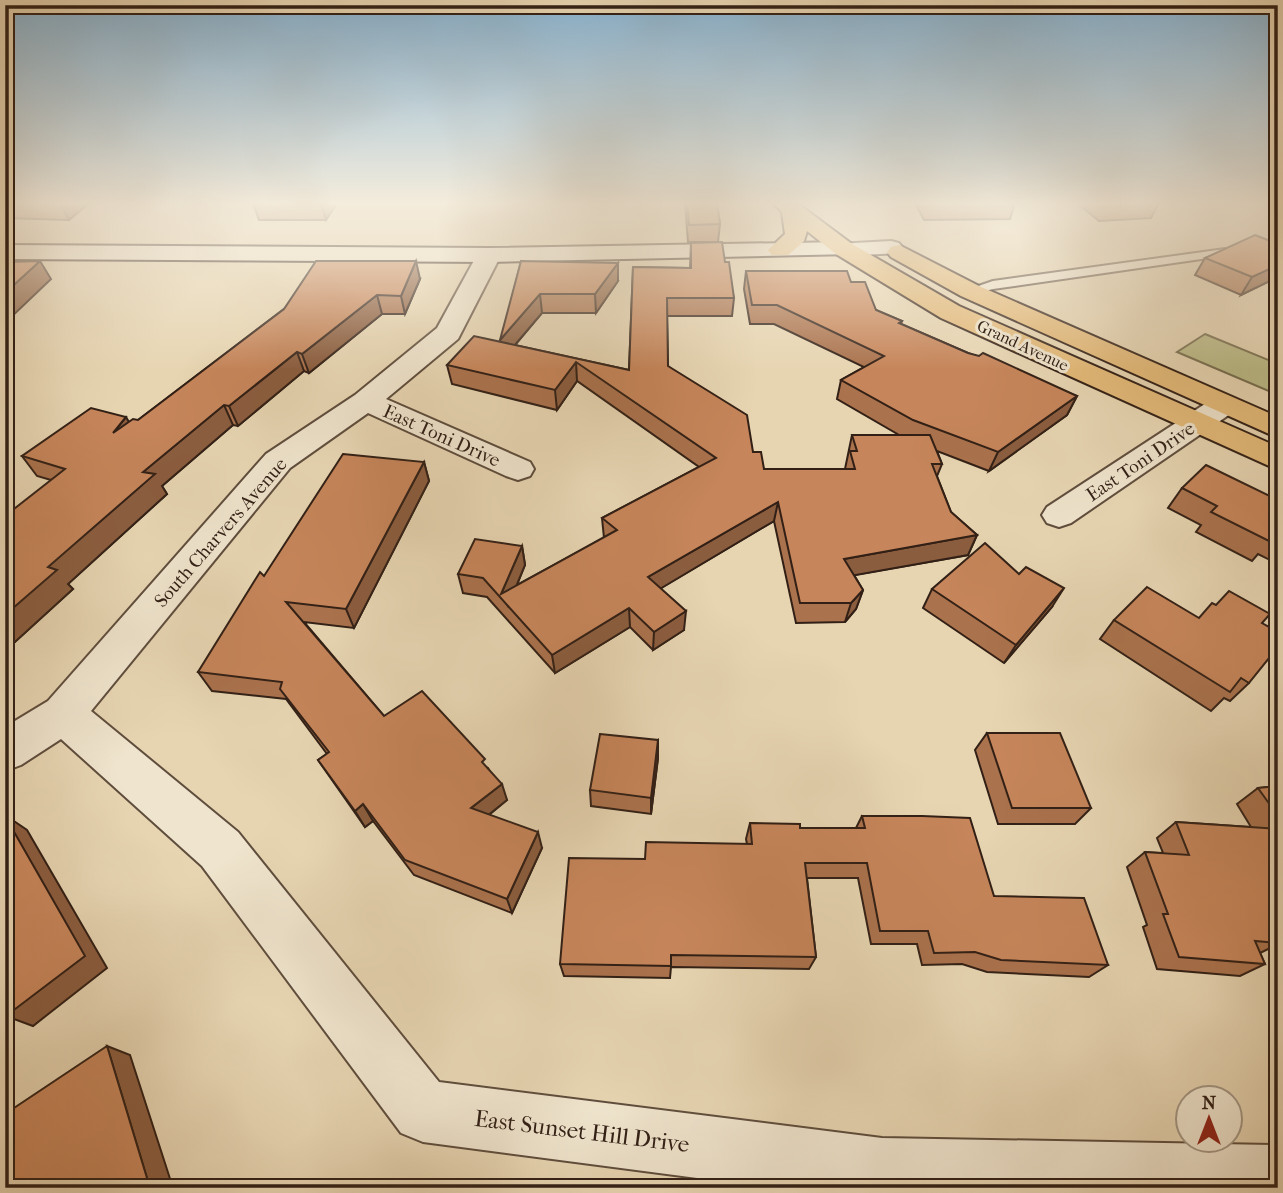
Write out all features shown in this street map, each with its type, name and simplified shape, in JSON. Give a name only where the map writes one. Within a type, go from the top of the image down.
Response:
[{"type":"main road","name":"Grand Avenue","points":[[879,259],[950,312],[1278,460]]},
{"type":"main road","name":"Grand Avenue","points":[[911,259],[970,291],[1278,429]]},
{"type":"street","name":"South Charvers Avenue","points":[[5,751],[63,714],[278,461],[366,401],[448,333],[487,259]]},
{"type":"street","name":"East Toni Drive","points":[[366,401],[518,469]]},
{"type":"street","name":"East Toni Drive","points":[[1059,516],[1222,405]]},
{"type":"street","name":"East Sunset Hill Drive","points":[[63,714],[220,849],[423,1111],[884,1179],[1278,1177]]},
{"type":"lane","points":[[970,291],[993,285],[1184,259]]},
{"type":"green space","points":[[1205,334],[1278,364],[1278,395],[1177,352]]},
{"type":"building","points":[[691,259],[725,259],[725,262],[729,262],[734,298],[667,298],[668,366],[747,415],[753,452],[761,452],[764,469],[855,469],[850,451],[857,451],[852,435],[930,435],[942,464],[932,464],[951,512],[977,535],[844,559],[863,590],[851,603],[800,603],[778,502],[648,577],[686,611],[654,632],[629,608],[552,655],[483,578],[458,574],[475,539],[522,546],[501,594],[617,530],[602,518],[716,458],[576,362],[555,390],[447,365],[474,336],[629,370],[633,267],[691,268]]},
{"type":"building","points":[[1207,259],[1278,259],[1278,265],[1252,277]]},
{"type":"building","points":[[40,261],[5,293],[5,262]]},
{"type":"building","points":[[316,261],[416,261],[401,296],[377,295],[302,354],[297,352],[229,406],[224,405],[143,472],[155,474],[48,567],[57,570],[5,615],[5,516],[65,469],[22,456],[91,408],[126,417],[113,433],[133,419],[138,420],[284,309]]},
{"type":"building","points":[[521,261],[618,263],[595,294],[540,294],[500,340]]},
{"type":"building","points":[[746,271],[847,271],[851,282],[865,282],[876,310],[902,321],[899,323],[968,353],[979,356],[983,353],[1077,396],[998,452],[913,420],[841,380],[884,356],[777,305],[752,305]]},
{"type":"building","points":[[343,454],[424,462],[346,609],[286,602],[384,716],[422,691],[485,759],[482,762],[502,784],[471,808],[538,832],[507,899],[405,860],[363,804],[355,811],[318,760],[329,752],[280,689],[282,682],[198,672],[260,572],[264,576]]},
{"type":"building","points":[[1206,465],[1278,500],[1278,536],[1275,535],[1269,541],[1211,512],[1217,506],[1182,488]]},
{"type":"building","points":[[985,543],[1019,574],[1026,567],[1064,588],[1016,645],[932,589]]},
{"type":"building","points":[[1147,587],[1199,618],[1212,603],[1216,605],[1229,591],[1270,614],[1262,623],[1278,632],[1278,647],[1249,683],[1241,678],[1230,692],[1114,620]]},
{"type":"building","points":[[987,733],[1060,733],[1091,808],[1012,808]]},
{"type":"building","points":[[600,734],[658,740],[651,798],[590,790]]},
{"type":"building","points":[[1278,786],[1278,816],[1258,788]]},
{"type":"building","points":[[5,816],[85,956],[6,1016],[5,1015]]},
{"type":"building","points":[[862,816],[970,818],[994,896],[1084,898],[1108,965],[1001,960],[975,952],[934,953],[928,931],[880,931],[867,863],[805,863],[816,957],[671,955],[671,966],[560,964],[569,858],[645,859],[646,842],[752,844],[750,823],[800,824],[800,828],[865,828]]},
{"type":"building","points":[[1176,822],[1278,829],[1278,943],[1255,941],[1265,964],[1179,957],[1163,914],[1168,914],[1145,852],[1189,855]]},
{"type":"building","points":[[107,1046],[150,1188],[5,1188],[5,1114]]}]
